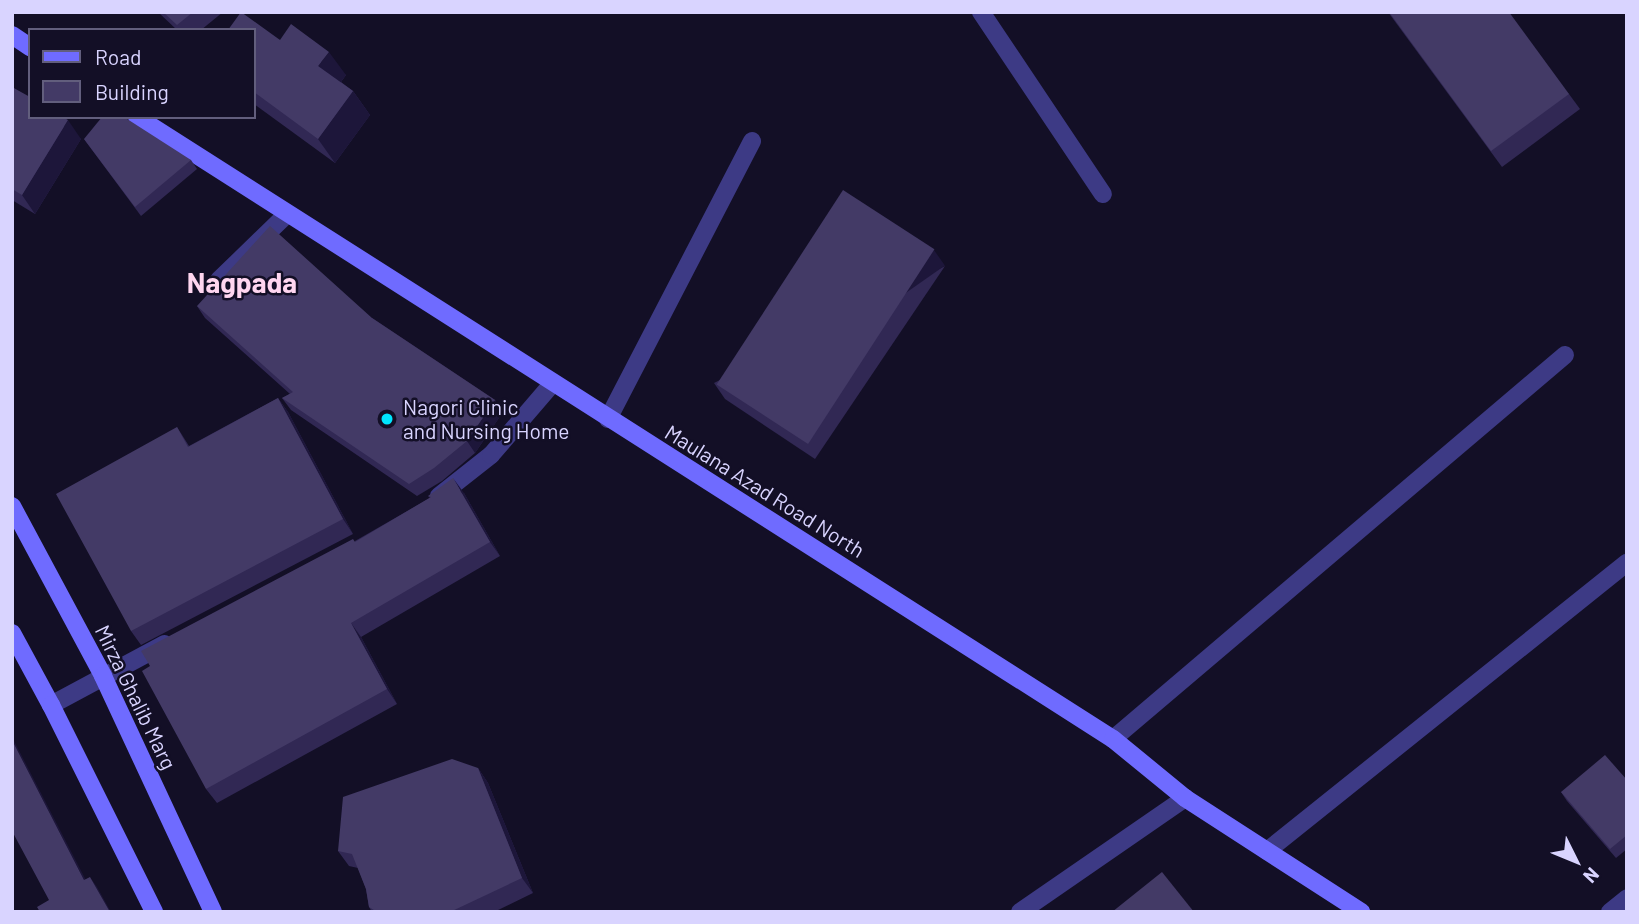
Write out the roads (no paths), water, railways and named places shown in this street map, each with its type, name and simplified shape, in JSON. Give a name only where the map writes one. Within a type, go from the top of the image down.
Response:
[{"type":"street","points":[[981,12],[1103,194]]},
{"type":"street","points":[[12,35],[28,46]]},
{"type":"street","name":"Maulana Azad Road North","points":[[140,119],[286,215],[1113,739],[1185,798],[1361,912]]},
{"type":"street","points":[[608,419],[752,141]]},
{"type":"street","points":[[219,280],[286,215]]},
{"type":"street","points":[[1113,739],[1565,355]]},
{"type":"street","points":[[427,503],[491,455],[553,383]]},
{"type":"street","name":"Mirza Ghalib Marg","points":[[12,506],[103,676],[213,912]]},
{"type":"street","points":[[1267,851],[1627,563]]},
{"type":"street","points":[[12,633],[154,912]]},
{"type":"street","points":[[51,705],[176,638]]},
{"type":"street","points":[[1020,912],[1185,798]]},
{"type":"street","points":[[1610,912],[1627,898]]},
{"type":"place","name":"Nagori Clinic and Nursing Home","points":[[387,419]]},
{"type":"district","name":"Nagpada","points":[[242,282]]}]
